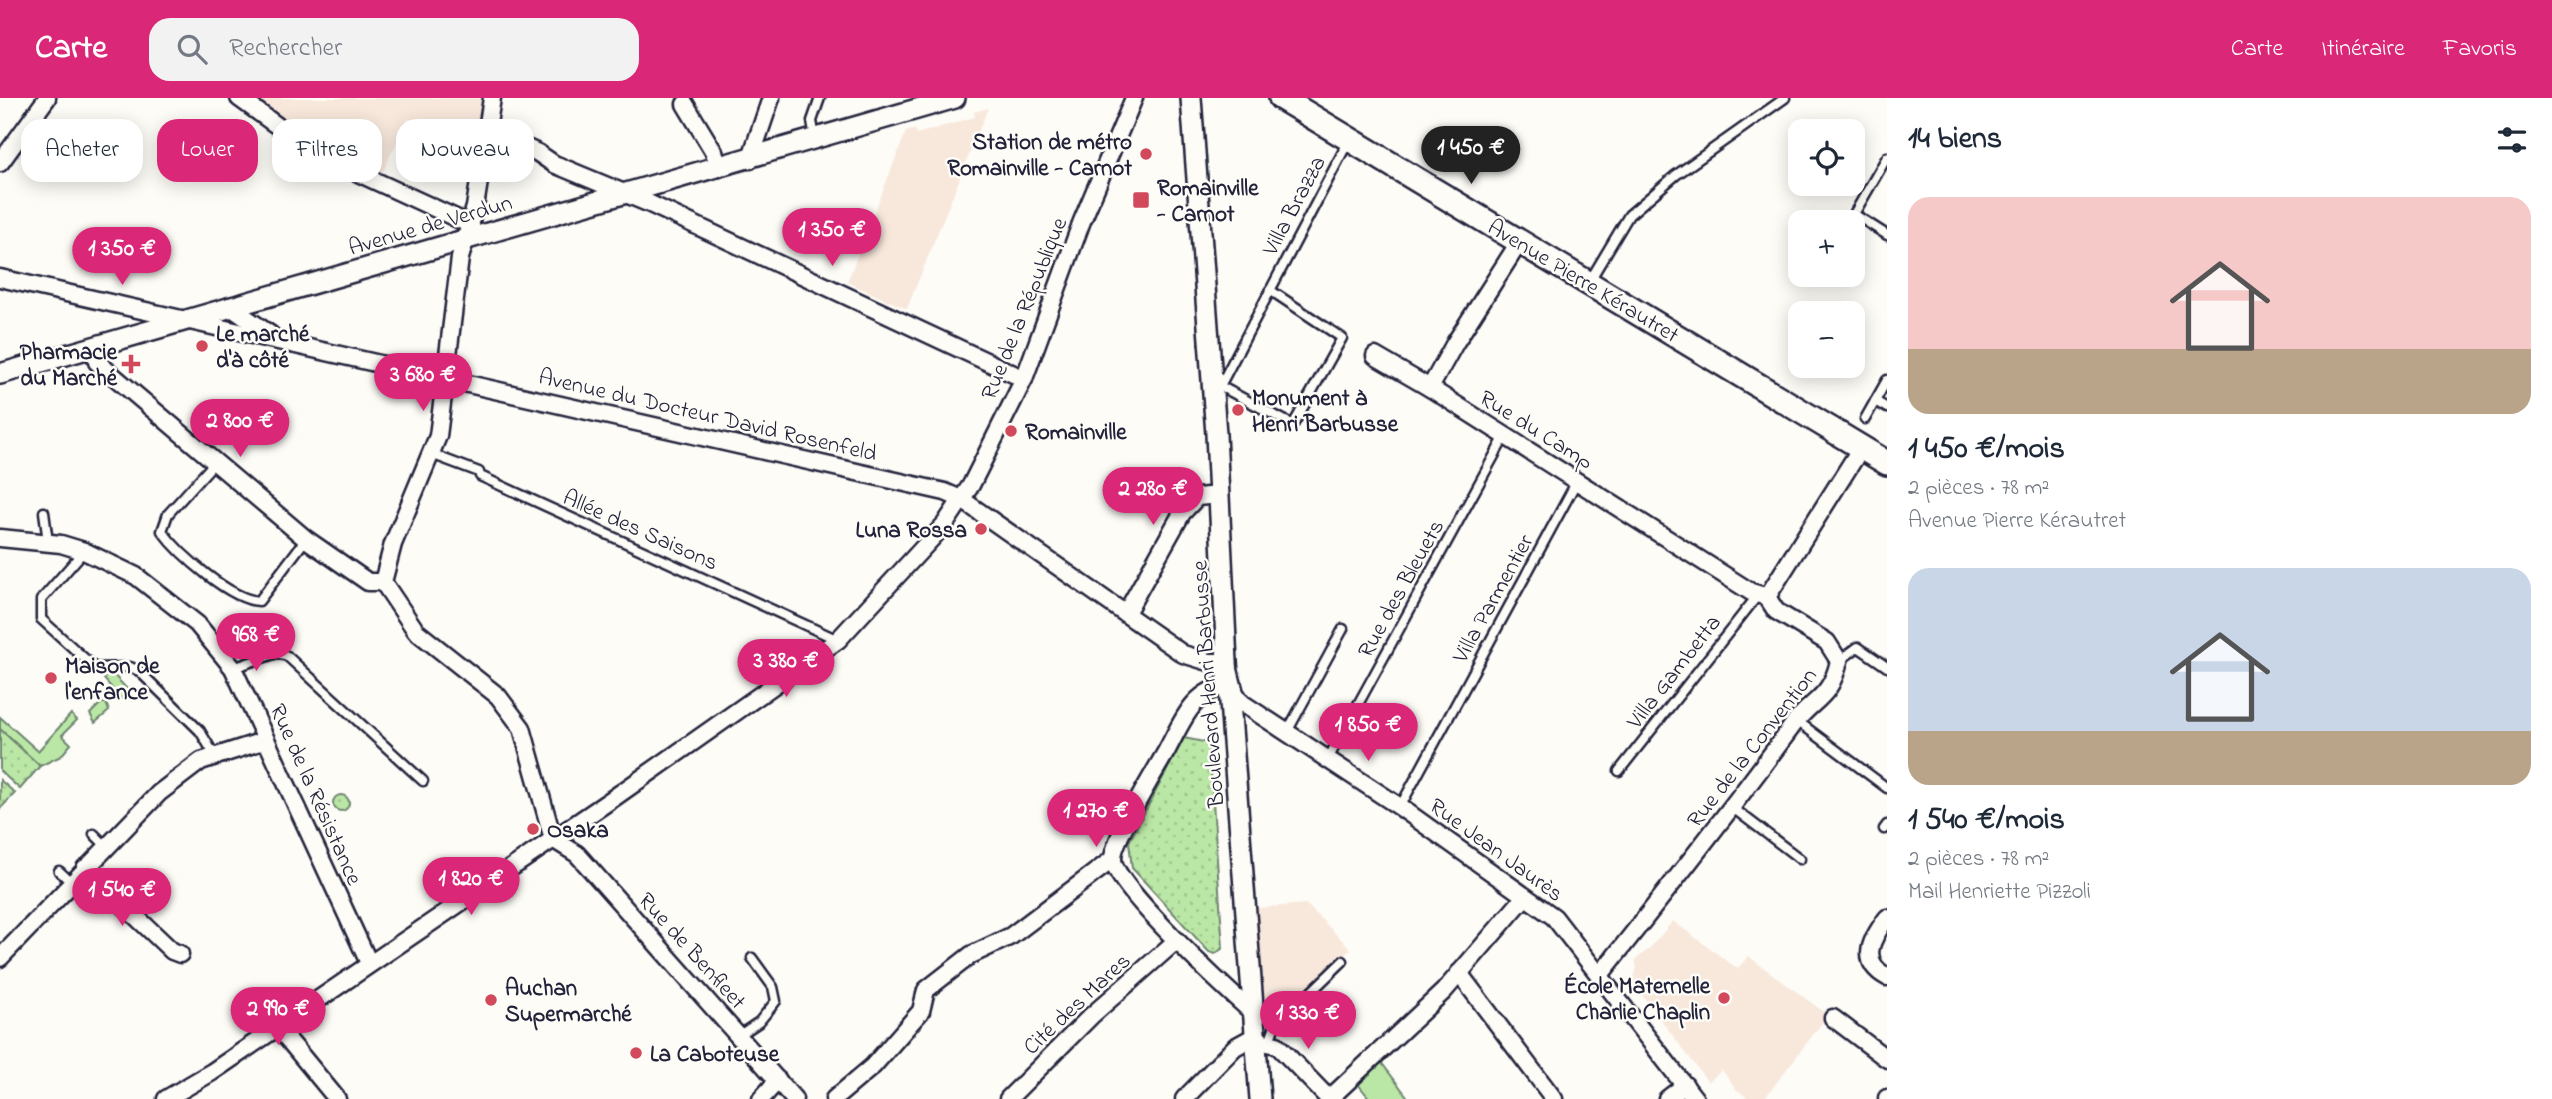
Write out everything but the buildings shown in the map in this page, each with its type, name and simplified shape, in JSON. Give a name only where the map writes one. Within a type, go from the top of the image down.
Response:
[{"type":"main road","name":"Avenue Pierre Kérautret","points":[[1280,98],[1887,463]]},
{"type":"street","points":[[0,163],[47,98]]},
{"type":"street","points":[[239,98],[290,136],[468,233]]},
{"type":"street","points":[[489,119],[492,98]]},
{"type":"street","points":[[669,98],[686,101],[715,152],[719,168]]},
{"type":"street","points":[[750,160],[771,98]]},
{"type":"street","name":"Avenue de Verdun","points":[[0,374],[468,233],[750,160],[815,138],[955,98]]},
{"type":"street","name":"Rue de la République","points":[[166,1099],[212,1072],[838,640],[945,524],[961,499],[1024,379],[1082,221],[1134,98]]},
{"type":"street","name":"Boulevard Henri Barbusse","points":[[1191,98],[1216,385],[1220,662],[1230,685],[1253,1013],[1262,1039],[1260,1099]]},
{"type":"street","points":[[534,151],[554,164],[624,193],[1024,379]]},
{"type":"street","points":[[477,182],[438,436],[393,544],[383,582],[416,631],[498,696],[522,728],[553,839]]},
{"type":"street","points":[[1430,388],[1455,343],[1520,241]]},
{"type":"street","name":"Avenue du Docteur David Rosenfeld","points":[[0,278],[447,377],[944,492],[961,499]]},
{"type":"street","name":"Avenue du Docteur David Rosenfeld","points":[[229,306],[260,331],[279,339]]},
{"type":"street","points":[[95,347],[97,362],[306,539],[368,582],[383,582]]},
{"type":"street","name":"Rue du Camp","points":[[1375,356],[1762,596]]},
{"type":"street","points":[[1762,596],[1861,448]]},
{"type":"street","points":[[1126,613],[1182,513],[1197,498],[1219,495]]},
{"type":"street","points":[[961,499],[1183,654],[1220,662]]},
{"type":"street","name":"Rue de la Résistance","points":[[0,537],[48,542],[84,551],[136,576],[197,624],[233,668],[369,963]]},
{"type":"street","name":"Rue de la Convention","points":[[1600,975],[1733,808],[1796,720],[1811,709],[1834,682],[1839,662],[1827,642],[1776,611],[1762,596]]},
{"type":"street","name":"Rue Jean Jaurès","points":[[1220,662],[1242,702],[1400,807],[1553,917],[1695,1099]]},
{"type":"street","points":[[834,1099],[873,1066],[921,1011],[926,990],[971,955],[1011,936],[1113,859],[1120,836],[1189,710],[1210,687],[1230,685]]},
{"type":"street","points":[[0,958],[159,793],[201,761],[266,740]]},
{"type":"street","name":"Rue de Benfleet","points":[[553,839],[577,854],[794,1099]]},
{"type":"street","points":[[1113,859],[1119,874],[1176,941],[1253,1013]]},
{"type":"street","points":[[85,868],[172,951],[180,954]]},
{"type":"street","points":[[1184,1099],[1235,1047],[1262,1039],[1277,1045],[1329,1099],[1434,1000],[1524,898]]},
{"type":"street","points":[[1887,918],[1874,935],[1868,950],[1875,969],[1887,977]]},
{"type":"street","name":"Cité des Mares","points":[[1008,1099],[1091,1016],[1176,941]]},
{"type":"street","points":[[1459,973],[1554,1099]]},
{"type":"street","points":[[1833,1018],[1887,1059]]},
{"type":"street","points":[[276,1026],[337,1099]]},
{"type":"street","points":[[761,1099],[778,1080]]},
{"type":"street","points":[[1667,1099],[1685,1085]]},
{"type":"lane","points":[[815,138],[812,121],[820,98]]},
{"type":"lane","points":[[1589,282],[1629,215],[1676,175],[1785,98]]},
{"type":"lane","name":"Villa Brazza","points":[[1270,290],[1342,338],[1293,425],[1216,385],[1270,290],[1349,139]]},
{"type":"lane","points":[[1887,158],[1854,214],[1887,235]]},
{"type":"lane","points":[[1865,419],[1887,380]]},
{"type":"lane","points":[[1875,401],[1887,408]]},
{"type":"lane","name":"Rue des Bleuets","points":[[1328,759],[1506,435]]},
{"type":"lane","name":"Allée des Saisons","points":[[431,454],[479,472],[480,476],[838,640]]},
{"type":"lane","points":[[215,462],[168,514],[162,531],[230,592],[247,601],[259,601],[306,539]]},
{"type":"lane","name":"Villa Parmentier","points":[[1400,807],[1577,481]]},
{"type":"lane","points":[[44,512],[48,542]]},
{"type":"lane","points":[[84,551],[41,600],[41,619],[95,668],[130,667],[139,671],[201,731],[215,756]]},
{"type":"lane","name":"Villa Gambetta","points":[[1619,771],[1762,596]]},
{"type":"lane","points":[[1287,732],[1343,629]]},
{"type":"lane","points":[[1839,662],[1858,648],[1887,667]]},
{"type":"lane","points":[[233,668],[277,653],[287,656],[423,780]]},
{"type":"lane","points":[[1796,720],[1887,788]]},
{"type":"lane","points":[[1733,808],[1800,859]]},
{"type":"lane","points":[[94,834],[106,846]]},
{"type":"lane","points":[[59,871],[71,882]]},
{"type":"lane","points":[[738,1036],[759,1023],[776,1001],[774,987],[752,958]]},
{"type":"lane","points":[[1262,1039],[1343,961]]},
{"type":"shaded area","points":[[252,98],[485,98],[481,119],[396,119],[396,144],[382,173],[382,119],[279,119]]},
{"type":"shaded area","points":[[988,108],[907,309],[847,282],[906,132],[915,129],[917,134],[975,117],[974,112]]},
{"type":"shaded area","points":[[1306,904],[1351,949],[1275,1021],[1263,996],[1257,908]]},
{"type":"shaded area","name":"École Maternelle Charlie Chaplin","points":[[1673,921],[1738,969],[1748,956],[1828,1015],[1764,1099],[1749,1099],[1736,1089],[1722,1070],[1708,1082],[1633,983],[1637,967],[1635,960],[1649,949]]},
{"type":"green space","points":[[110,671],[128,690],[121,699],[104,679]]},
{"type":"green space","points":[[101,703],[106,703],[109,711],[95,723],[90,714]]},
{"type":"green space","points":[[71,714],[77,720],[62,735],[71,744],[61,756],[40,766],[0,729],[0,717],[38,751]]},
{"type":"green space","points":[[0,729],[40,766],[20,789],[0,771]]},
{"type":"green space","points":[[1184,738],[1209,743],[1223,948],[1215,954],[1209,952],[1132,868],[1129,842]]},
{"type":"green space","points":[[0,780],[15,793],[0,809]]},
{"type":"green space","points":[[338,795],[344,795],[349,803],[347,809],[338,811],[333,806],[333,800]]},
{"type":"green space","points":[[1381,1062],[1409,1099],[1370,1099],[1358,1084]]},
{"type":"place","name":"Station de métro Romainville - Carnot","points":[[1146,154]]},
{"type":"place","name":"Romainville - Carnot","points":[[1141,200]]},
{"type":"place","name":"Le marché d'à côté","points":[[202,346]]},
{"type":"place","name":"Pharmacie du Marché","points":[[131,364]]},
{"type":"place","name":"Monument à Henri Barbusse","points":[[1238,410]]},
{"type":"place","name":"Romainville","points":[[1011,431]]},
{"type":"place","name":"Luna Rossa","points":[[981,529]]},
{"type":"place","name":"Maison de l'enfance","points":[[51,678]]},
{"type":"place","name":"Osaka","points":[[533,829]]},
{"type":"place","name":"École Maternelle Charlie Chaplin","points":[[1724,998]]},
{"type":"place","name":"Auchan Supermarché","points":[[491,1000]]},
{"type":"place","name":"La Caboteuse","points":[[636,1053]]}]
